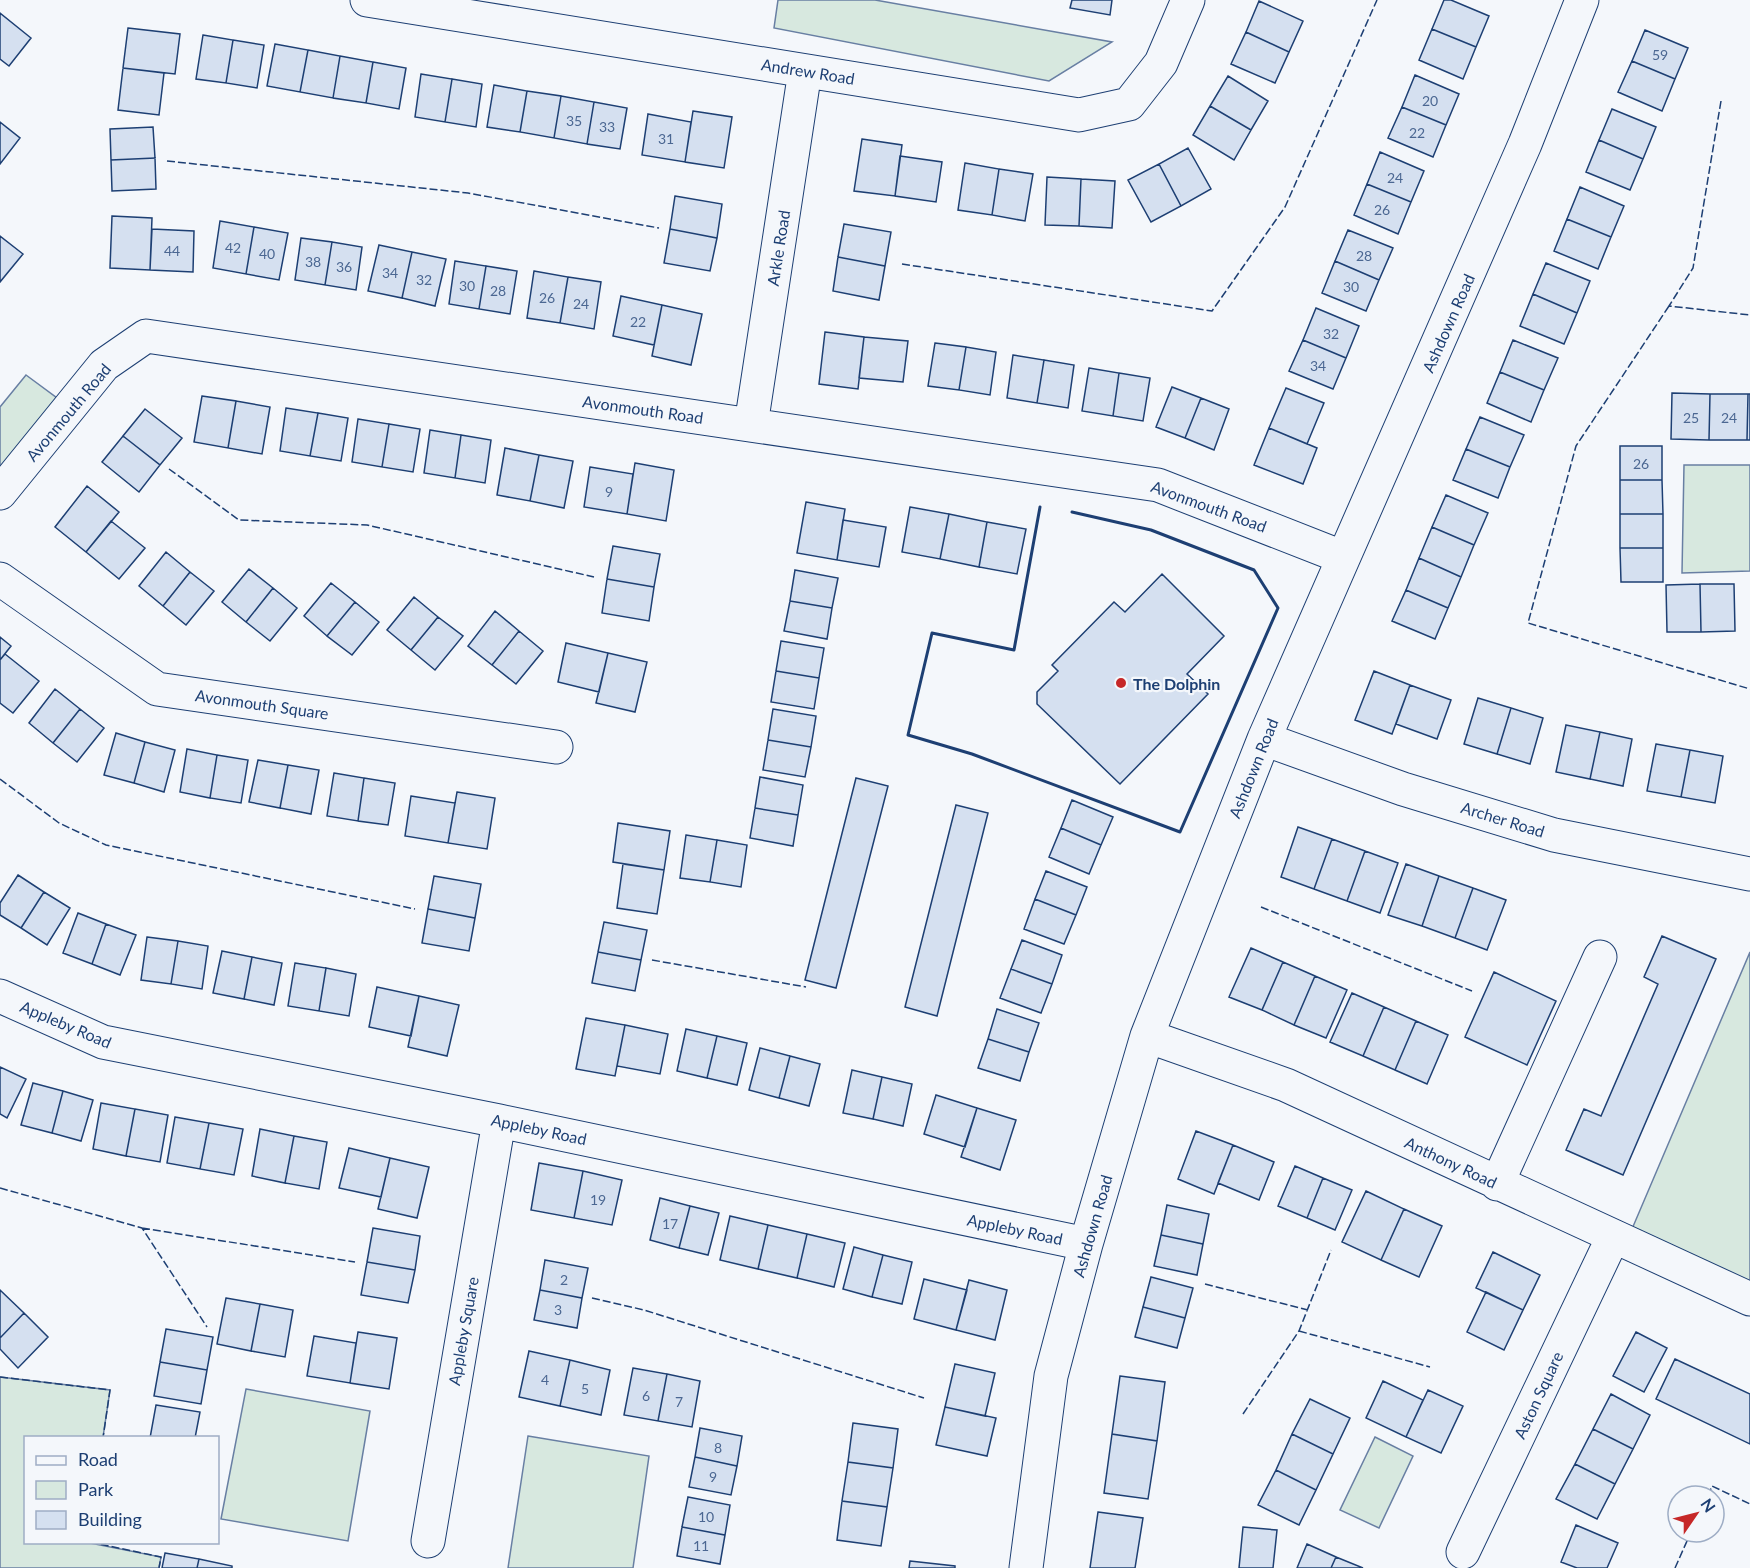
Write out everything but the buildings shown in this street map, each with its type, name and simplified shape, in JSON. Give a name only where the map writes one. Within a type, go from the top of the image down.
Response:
[{"type":"street","name":"Andrew Road","points":[[367,0],[1079,115],[1129,104],[1161,63],[1188,0]]},
{"type":"street","name":"Ashdown Road","points":[[1026,1568],[1051,1376],[1086,1244],[1147,1036],[1264,739],[1342,557],[1437,349],[1507,187],[1582,0]]},
{"type":"street","name":"Arkle Road","points":[[751,425],[805,71]]},
{"type":"street","name":"Avonmouth Road","points":[[0,494],[104,365],[146,336],[1158,485],[1342,557]]},
{"type":"street","name":"Avonmouth Square","points":[[0,579],[157,689],[556,747]]},
{"type":"street","name":"Archer Road","points":[[1264,739],[1403,789],[1554,835],[1750,874]]},
{"type":"street","points":[[1497,1184],[1600,957]]},
{"type":"street","name":"Appleby Road","points":[[0,996],[103,1042],[499,1121],[1086,1244]]},
{"type":"street","name":"Anthony Road","points":[[1147,1036],[1286,1085],[1750,1299]]},
{"type":"street","name":"Appleby Square","points":[[428,1540],[499,1121]]},
{"type":"street","name":"Aston Square","points":[[1463,1552],[1613,1237]]},
{"type":"green space","points":[[778,0],[875,0],[1112,42],[1049,81],[774,28]]},
{"type":"green space","points":[[26,375],[57,398],[0,469],[0,407]]},
{"type":"green space","points":[[1684,465],[1750,465],[1750,571],[1682,573]]},
{"type":"green space","points":[[1750,952],[1750,1299],[1626,1243]]},
{"type":"green space","points":[[0,1377],[110,1390],[103,1436],[24,1436],[24,1544],[95,1544],[161,1557],[159,1568],[0,1568]]},
{"type":"green space","points":[[246,1389],[370,1411],[348,1541],[221,1519]]},
{"type":"green space","points":[[528,1436],[649,1456],[633,1568],[508,1568]]},
{"type":"green space","points":[[1375,1437],[1413,1456],[1379,1528],[1340,1510]]},
{"type":"fence","points":[[902,264],[1212,311],[1285,207],[1377,0]]},
{"type":"fence","points":[[1721,101],[1693,268],[1669,306],[1750,315]]},
{"type":"fence","points":[[167,161],[468,193],[659,228]]},
{"type":"fence","points":[[1669,306],[1576,446],[1528,623],[1750,689]]},
{"type":"fence","points":[[169,469],[239,520],[367,525],[594,577]]},
{"type":"fence","points":[[0,779],[59,823],[106,845],[415,909]]},
{"type":"fence","points":[[1261,907],[1472,991]]},
{"type":"fence","points":[[652,960],[806,987]]},
{"type":"fence","points":[[0,1188],[142,1228],[207,1327]]},
{"type":"fence","points":[[142,1228],[355,1262]]},
{"type":"fence","points":[[1243,1414],[1299,1331],[1331,1250]]},
{"type":"fence","points":[[1205,1284],[1308,1310]]},
{"type":"fence","points":[[592,1298],[644,1310],[924,1398]]},
{"type":"fence","points":[[1299,1331],[1430,1367]]},
{"type":"fence","points":[[0,1377],[110,1390],[103,1436]]},
{"type":"fence","points":[[1726,1493],[1750,1504]]},
{"type":"fence","points":[[99,1544],[161,1557],[159,1568]]},
{"type":"fence","points":[[1675,1568],[1686,1544]]},
{"type":"wall","points":[[1040,507],[1014,650],[932,633],[908,735],[972,754],[1180,832],[1278,608],[1254,570],[1151,530],[1072,512]]},
{"type":"place","name":"The Dolphin","points":[[1121,683]]}]
